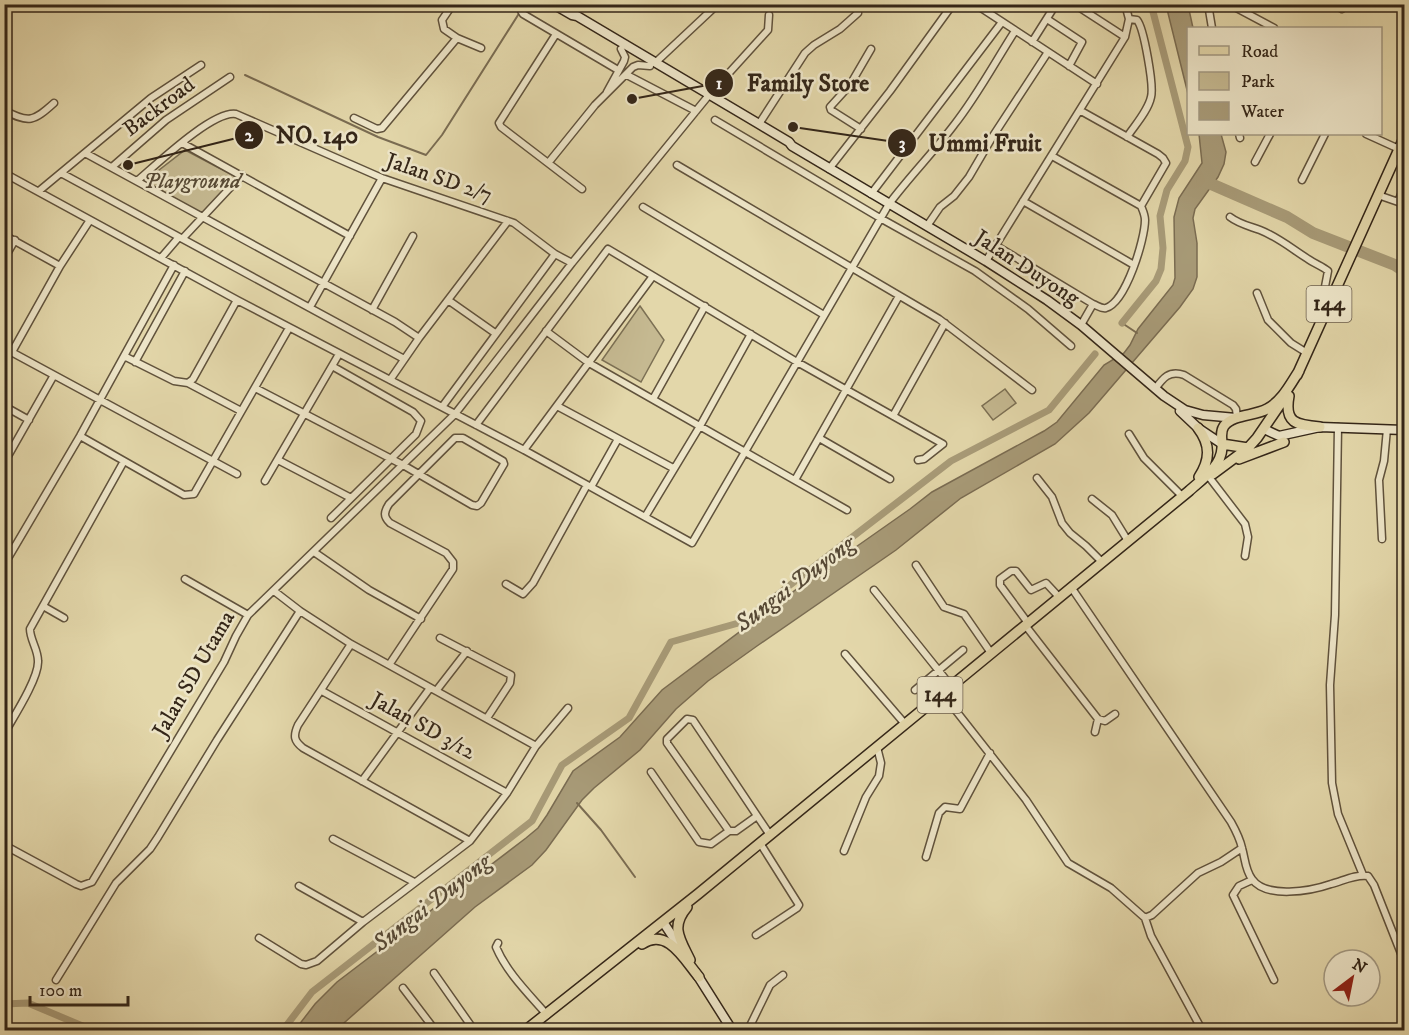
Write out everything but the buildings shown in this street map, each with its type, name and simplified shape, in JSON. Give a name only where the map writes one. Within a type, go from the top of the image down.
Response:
[{"type":"main road","name":"Jalan Duyong","points":[[553,4],[708,97],[786,147],[792,146]]},
{"type":"main road","name":"Jalan Duyong","points":[[572,15],[573,20],[621,49],[653,64]]},
{"type":"main road","name":"Jalan Duyong","points":[[708,97],[759,124],[829,169],[986,261],[1081,325],[1155,389],[1185,410],[1237,418]]},
{"type":"main road","name":"144","points":[[1186,493],[1248,448],[1264,429],[1292,385],[1357,240],[1402,149],[1404,138]]},
{"type":"main road","name":"144","points":[[526,1030],[698,894],[1186,493],[1219,461],[1221,434],[1225,424],[1265,410],[1274,404],[1286,391],[1299,370]]},
{"type":"main road","points":[[1292,385],[1287,405],[1289,417],[1299,424],[1320,427]]},
{"type":"main road","points":[[1164,396],[1198,428],[1222,444]]},
{"type":"main road","points":[[1237,418],[1252,422],[1273,435],[1284,436],[1320,427],[1335,426],[1404,430]]},
{"type":"main road","points":[[1222,468],[1241,458],[1284,442],[1335,426]]},
{"type":"main road","points":[[1186,493],[1200,476],[1208,459],[1208,443],[1198,428]]},
{"type":"main road","name":"144","points":[[1222,444],[1248,448],[1284,442]]},
{"type":"main road","points":[[698,894],[680,915],[677,929],[699,977]]},
{"type":"main road","points":[[663,922],[732,1030]]},
{"type":"main road","points":[[609,965],[648,939],[664,939],[671,943],[699,977]]},
{"type":"street","points":[[453,4],[444,16],[442,24],[457,38],[481,48]]},
{"type":"street","points":[[572,15],[581,4]]},
{"type":"street","points":[[549,162],[595,105],[633,67],[653,64],[718,4]]},
{"type":"street","points":[[829,169],[953,4]]},
{"type":"street","points":[[975,4],[1097,84]]},
{"type":"street","points":[[1032,42],[1056,4]]},
{"type":"street","points":[[1074,4],[1125,37]]},
{"type":"street","points":[[1208,4],[1212,27]]},
{"type":"street","points":[[1229,4],[1272,27]]},
{"type":"street","points":[[1333,4],[1342,9]]},
{"type":"street","points":[[986,261],[1125,37],[1130,18],[1125,5]]},
{"type":"street","points":[[520,9],[556,34],[618,70]]},
{"type":"street","points":[[759,124],[810,48],[840,29],[858,13]]},
{"type":"street","name":"Jalan SD Utama","points":[[4,845],[76,884],[81,886],[92,882],[224,662],[248,615],[455,414],[572,263],[696,111],[768,30],[769,15]]},
{"type":"street","points":[[1127,137],[1148,104],[1152,92],[1143,29],[1137,20],[1130,18]]},
{"type":"street","points":[[1047,19],[1082,42],[1069,66]]},
{"type":"street","points":[[871,194],[1002,22]]},
{"type":"street","points":[[4,173],[237,300],[524,450],[692,543],[880,218],[915,170],[931,155],[956,123],[1015,31]]},
{"type":"street","points":[[556,34],[499,123],[501,127],[582,189]]},
{"type":"street","points":[[354,118],[377,129],[382,128],[457,38]]},
{"type":"street","points":[[606,95],[624,57],[621,49]]},
{"type":"street","points":[[861,129],[831,110],[830,107],[850,85],[871,49]]},
{"type":"street","points":[[927,226],[940,207],[954,196],[969,177],[1048,52]]},
{"type":"street","points":[[39,191],[151,98],[201,65]]},
{"type":"street","points":[[627,75],[696,111]]},
{"type":"street","name":"Backroad","points":[[112,167],[166,120],[230,77]]},
{"type":"street","points":[[4,110],[20,119],[27,120],[40,115],[54,103]]},
{"type":"street","points":[[995,245],[1101,308],[1107,308],[1114,303],[1126,284],[1144,232],[1145,219],[1142,206],[1166,163],[1158,154],[1081,111]]},
{"type":"street","name":"Jalan SD 2/7","points":[[137,181],[204,125],[223,114],[236,114],[382,178],[508,221],[520,227],[555,254],[572,263]]},
{"type":"street","points":[[715,120],[880,218],[975,271],[1028,309],[1071,346]]},
{"type":"street","points":[[1256,162],[1270,135]]},
{"type":"street","points":[[1302,180],[1324,135]]},
{"type":"street","points":[[1367,135],[1402,149]]},
{"type":"street","points":[[183,143],[350,236]]},
{"type":"street","points":[[85,153],[419,338]]},
{"type":"street","points":[[1052,156],[1142,206]]},
{"type":"street","points":[[676,165],[945,323],[1032,390]]},
{"type":"street","points":[[61,173],[404,359]]},
{"type":"street","points":[[161,258],[203,218],[242,175]]},
{"type":"street","points":[[310,307],[382,178]]},
{"type":"street","points":[[1378,195],[1401,203],[1404,187]]},
{"type":"street","points":[[1023,201],[1134,265]]},
{"type":"street","points":[[643,207],[824,315]]},
{"type":"street","points":[[1230,217],[1243,225],[1278,239],[1326,268],[1328,276],[1323,297],[1329,305]]},
{"type":"street","points":[[12,352],[60,266],[90,220]]},
{"type":"street","points":[[390,380],[508,221]]},
{"type":"street","points":[[4,235],[60,266]]},
{"type":"street","points":[[372,310],[413,236]]},
{"type":"street","points":[[4,259],[15,240]]},
{"type":"street","points":[[476,425],[608,249],[797,362],[943,444],[924,459],[918,459]]},
{"type":"street","points":[[441,407],[555,254]]},
{"type":"street","points":[[4,565],[80,436],[174,266]]},
{"type":"street","points":[[135,362],[185,272]]},
{"type":"street","points":[[524,450],[653,276]]},
{"type":"street","points":[[1257,293],[1268,320],[1291,343],[1307,353]]},
{"type":"street","points":[[795,480],[898,296]]},
{"type":"street","points":[[188,383],[193,379],[237,300]]},
{"type":"street","points":[[448,300],[495,333]]},
{"type":"street","points":[[1081,325],[1093,304]]},
{"type":"street","points":[[653,399],[705,306]]},
{"type":"street","points":[[893,416],[945,323]]},
{"type":"street","points":[[80,436],[189,496],[198,489],[290,328]]},
{"type":"street","points":[[546,331],[589,363],[847,510]]},
{"type":"street","points":[[645,517],[752,334]]},
{"type":"street","points":[[4,348],[237,474]]},
{"type":"street","points":[[266,481],[339,354]]},
{"type":"street","points":[[124,356],[174,381],[188,383],[241,411]]},
{"type":"street","points":[[331,518],[416,434],[420,425],[420,418],[413,412],[332,366]]},
{"type":"street","points":[[1155,389],[1167,375],[1177,373],[1184,375],[1233,405],[1237,418]]},
{"type":"street","points":[[4,463],[54,375]]},
{"type":"street","points":[[255,388],[403,465],[419,475],[472,505],[477,506],[482,503],[504,464],[497,457],[459,437],[455,438],[419,475],[389,504],[384,513],[390,523],[446,553],[453,562],[450,575],[389,665]]},
{"type":"street","points":[[4,406],[29,420]]},
{"type":"street","points":[[557,406],[673,468]]},
{"type":"street","points":[[1335,426],[1335,615],[1330,685],[1332,783],[1338,814],[1363,875]]},
{"type":"street","points":[[1382,539],[1379,480],[1384,461],[1387,429]]},
{"type":"street","points":[[1128,434],[1144,458],[1186,493]]},
{"type":"street","points":[[819,438],[890,479]]},
{"type":"street","points":[[506,584],[523,594],[533,583],[618,439]]},
{"type":"street","points":[[278,460],[351,498]]},
{"type":"street","points":[[4,734],[38,670],[37,649],[30,629],[124,461]]},
{"type":"street","points":[[1209,477],[1245,524],[1248,537],[1245,556]]},
{"type":"street","points":[[1037,478],[1052,497],[1059,518],[1066,528],[1101,562]]},
{"type":"street","points":[[1092,499],[1112,514],[1128,541]]},
{"type":"street","points":[[314,552],[369,590],[421,619]]},
{"type":"street","points":[[916,565],[944,607],[964,614],[991,653]]},
{"type":"street","points":[[1059,597],[1046,583],[1031,590],[1016,571],[1011,571],[1000,579],[1000,585],[1027,624],[1098,719],[1105,721],[1115,714]]},
{"type":"street","points":[[185,579],[248,615]]},
{"type":"street","points":[[1071,587],[1231,822],[1252,880],[1263,889],[1274,891],[1309,890],[1363,875],[1368,876],[1374,885],[1404,961]]},
{"type":"street","points":[[874,590],[951,686]]},
{"type":"street","points":[[274,591],[351,644],[536,746]]},
{"type":"street","points":[[43,606],[64,618]]},
{"type":"street","points":[[56,980],[116,883],[150,849],[158,837],[300,611]]},
{"type":"street","points":[[440,638],[511,675],[510,683],[487,718]]},
{"type":"street","points":[[351,644],[298,725],[295,740],[303,748],[470,841]]},
{"type":"street","points":[[915,690],[963,650]]},
{"type":"street","points":[[362,781],[397,733],[467,651]]},
{"type":"street","points":[[845,654],[905,724]]},
{"type":"street","name":"Jalan SD 3/12","points":[[322,691],[507,793]]},
{"type":"street","points":[[942,693],[1026,800],[1068,862],[1111,888],[1148,917],[1151,936],[1202,1030]]},
{"type":"street","points":[[258,938],[301,964],[317,960],[414,882],[470,841],[507,793],[536,746],[568,708]]},
{"type":"street","points":[[729,831],[667,743],[667,739],[689,718],[693,720],[770,835]]},
{"type":"street","points":[[1095,732],[1098,719]]},
{"type":"street","points":[[844,851],[866,796],[879,776],[881,763],[877,747]]},
{"type":"street","points":[[926,857],[939,813],[945,807],[960,809],[990,753]]},
{"type":"street","points":[[651,772],[699,842],[711,844],[729,831],[736,831],[757,816]]},
{"type":"street","points":[[333,838],[414,882]]},
{"type":"street","points":[[756,934],[799,905],[760,843]]},
{"type":"street","points":[[1148,917],[1198,873],[1242,848]]},
{"type":"street","points":[[1252,880],[1239,886],[1233,895],[1274,980]]},
{"type":"street","points":[[299,886],[363,922]]},
{"type":"street","points":[[498,943],[496,948],[500,957],[547,1015]]},
{"type":"street","points":[[434,973],[474,1030]]},
{"type":"street","points":[[748,1030],[770,985],[783,975]]},
{"type":"street","points":[[403,988],[435,1030]]},
{"type":"green space","name":"Playground","points":[[185,150],[236,177],[202,214],[145,181]]},
{"type":"green space","points":[[640,306],[664,340],[641,382],[602,360]]},
{"type":"green space","points":[[1005,389],[1016,403],[993,420],[982,406]]},
{"type":"water","points":[[1166,5],[1188,5],[1193,27],[1187,27],[1187,90]]},
{"type":"water","name":"Sungai Duyong","points":[[1199,135],[1221,135],[1226,152],[1224,164],[1218,177],[1195,209],[1193,218],[1197,243],[1197,277],[1193,289],[1089,413],[1055,444],[961,498],[896,550],[708,681],[676,709],[640,750],[582,800],[546,850],[532,865],[475,907],[336,1030],[295,1030],[315,1004],[337,982],[538,828],[573,771],[620,737],[662,690],[806,582],[932,492],[1057,422],[1104,365],[1124,353],[1138,329],[1173,285],[1175,278],[1174,217],[1179,198],[1202,163]]},
{"type":"waterway","points":[[245,75],[378,137],[426,155],[442,135],[525,4]]},
{"type":"waterway","points":[[1122,323],[1156,281],[1161,269],[1163,248],[1160,216],[1167,190],[1185,161],[1188,147],[1151,4]]},
{"type":"waterway","points":[[1202,180],[1287,217],[1313,233],[1395,265],[1404,271]]},
{"type":"waterway","points":[[1122,323],[1137,333]]},
{"type":"waterway","points":[[283,1030],[312,992],[532,821],[562,765],[629,718],[671,642],[742,622],[951,461],[1049,410],[1095,354]]},
{"type":"waterway","points":[[577,803],[601,830],[635,877]]},
{"type":"waterway","points":[[4,1004],[28,1003],[92,1030]]},
{"type":"place","name":"Family Store","points":[[632,99]]},
{"type":"place","name":"Ummi Fruit","points":[[793,127]]},
{"type":"place","name":"NO. 140","points":[[128,165]]}]
